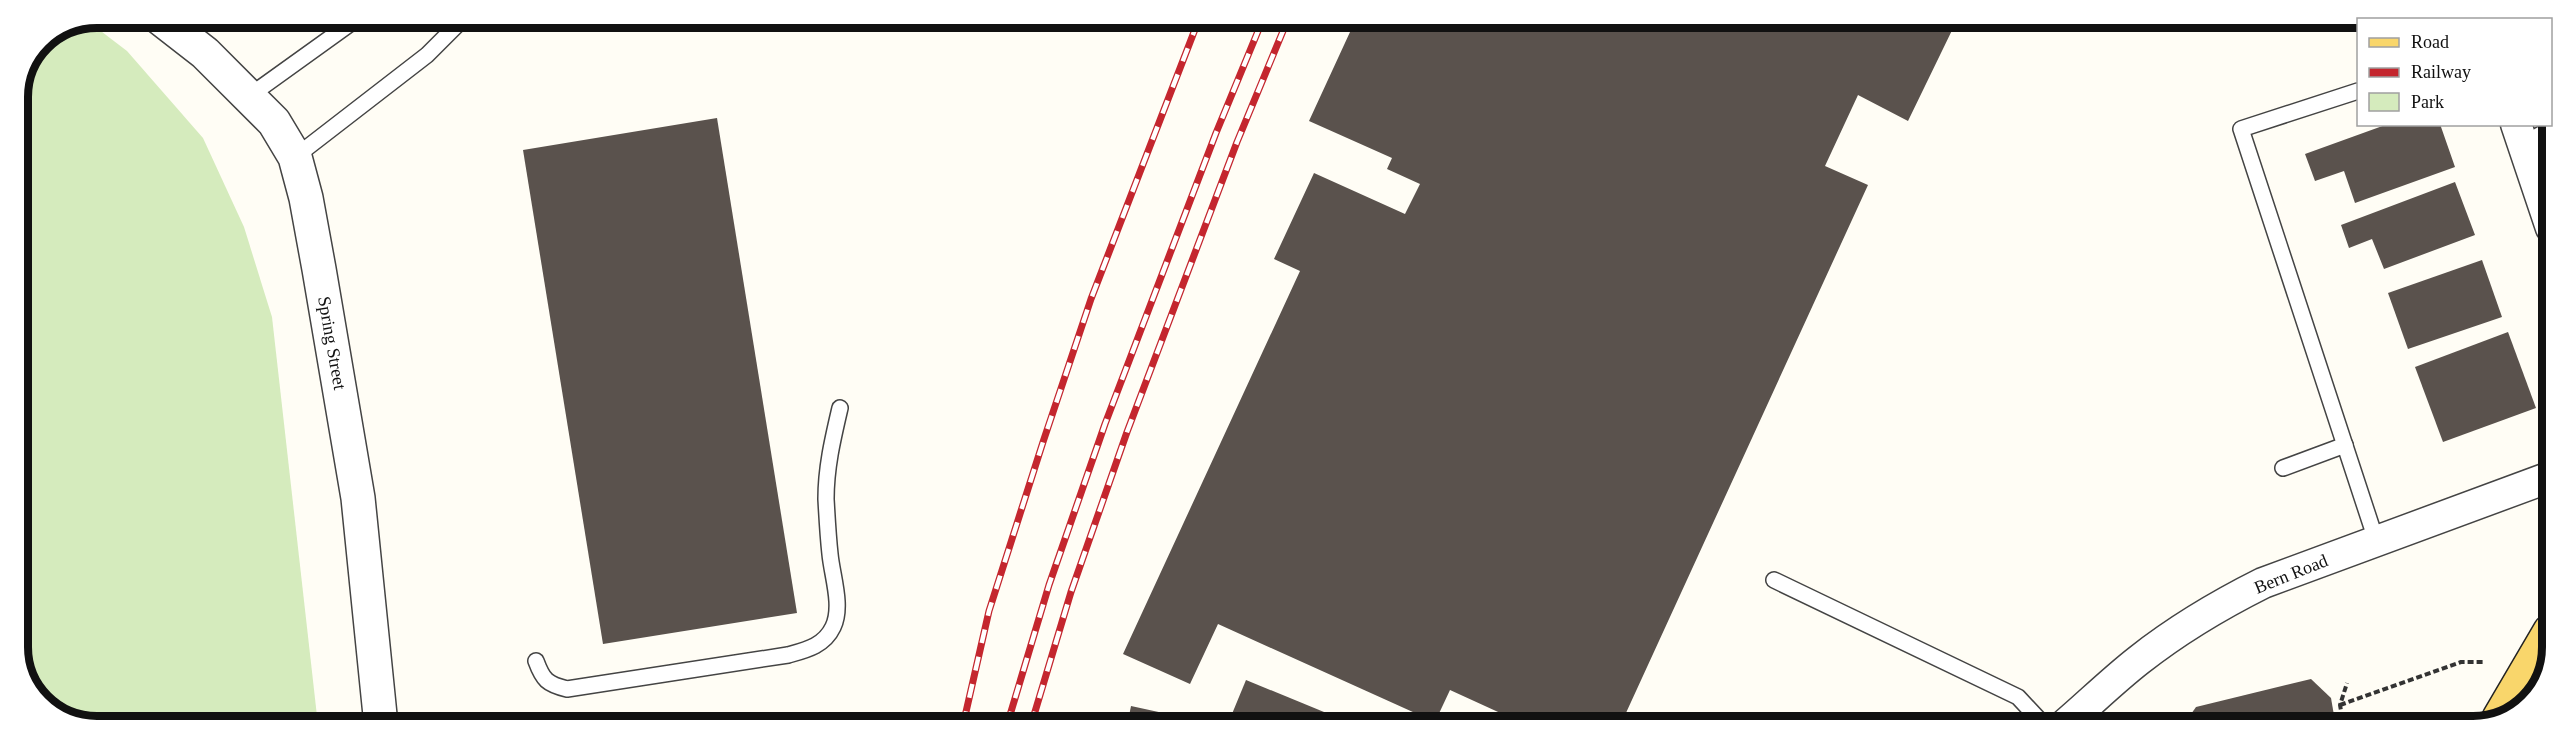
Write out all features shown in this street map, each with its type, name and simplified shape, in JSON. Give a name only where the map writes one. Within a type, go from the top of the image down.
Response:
[{"type":"main road","points":[[2506,708],[2542,652]]},
{"type":"street","name":"Spring Street","points":[[173,28],[205,53],[274,122],[295,157],[306,198],[358,498],[380,716]]},
{"type":"street","points":[[2520,134],[2541,198]]},
{"type":"street","name":"Bern Road","points":[[2074,716],[2138,660],[2221,604],[2263,583],[2542,480]]},
{"type":"lane","points":[[249,97],[344,28]]},
{"type":"lane","points":[[295,157],[427,55],[454,28]]},
{"type":"lane","points":[[2357,91],[2241,129],[2376,540]]},
{"type":"lane","points":[[2520,134],[2541,130]]},
{"type":"lane","points":[[536,661],[542,676],[551,686],[567,689],[788,655],[810,649],[826,639],[834,625],[837,604],[826,498],[829,455],[840,408]]},
{"type":"lane","points":[[2283,468],[2345,445]]},
{"type":"lane","points":[[1774,580],[2018,697],[2036,716]]},
{"type":"path","points":[[2340,705],[2461,662],[2485,662]]},
{"type":"path","points":[[2342,716],[2340,705],[2347,683]]},
{"type":"green space","points":[[97,28],[127,51],[203,138],[244,227],[272,317],[317,716],[88,716],[63,707],[46,693],[38,682],[29,652],[28,97],[34,71],[40,59],[59,40],[71,34]]},
{"type":"building","points":[[1352,28],[1953,28],[1908,121],[1858,95],[1825,166],[1868,185],[1625,716],[1507,716],[1450,690],[1438,716],[1422,716],[1218,624],[1190,684],[1123,654],[1300,271],[1274,259],[1314,173],[1405,214],[1420,184],[1387,169],[1392,158],[1309,121]]},
{"type":"building","points":[[717,118],[797,613],[603,644],[523,150]]},
{"type":"building","points":[[2382,126],[2441,126],[2455,167],[2355,203],[2344,171],[2315,181],[2305,154]]},
{"type":"building","points":[[2455,182],[2475,235],[2384,269],[2372,239],[2349,248],[2341,225]]},
{"type":"building","points":[[2482,260],[2502,317],[2408,349],[2388,293]]},
{"type":"building","points":[[2508,332],[2536,408],[2443,442],[2415,367]]},
{"type":"building","points":[[2311,679],[2331,698],[2334,716],[2190,716],[2196,707]]},
{"type":"building","points":[[1246,680],[1324,712],[1322,716],[1231,716]]},
{"type":"building","points":[[1131,706],[1177,716],[1129,716]]},
{"type":"railway","points":[[965,716],[989,611],[1043,442],[1091,299],[1196,28]]},
{"type":"railway","points":[[1010,716],[1049,585],[1105,424],[1216,133],[1259,28]]},
{"type":"railway","points":[[1034,716],[1071,592],[1127,432],[1237,142],[1284,28]]}]
